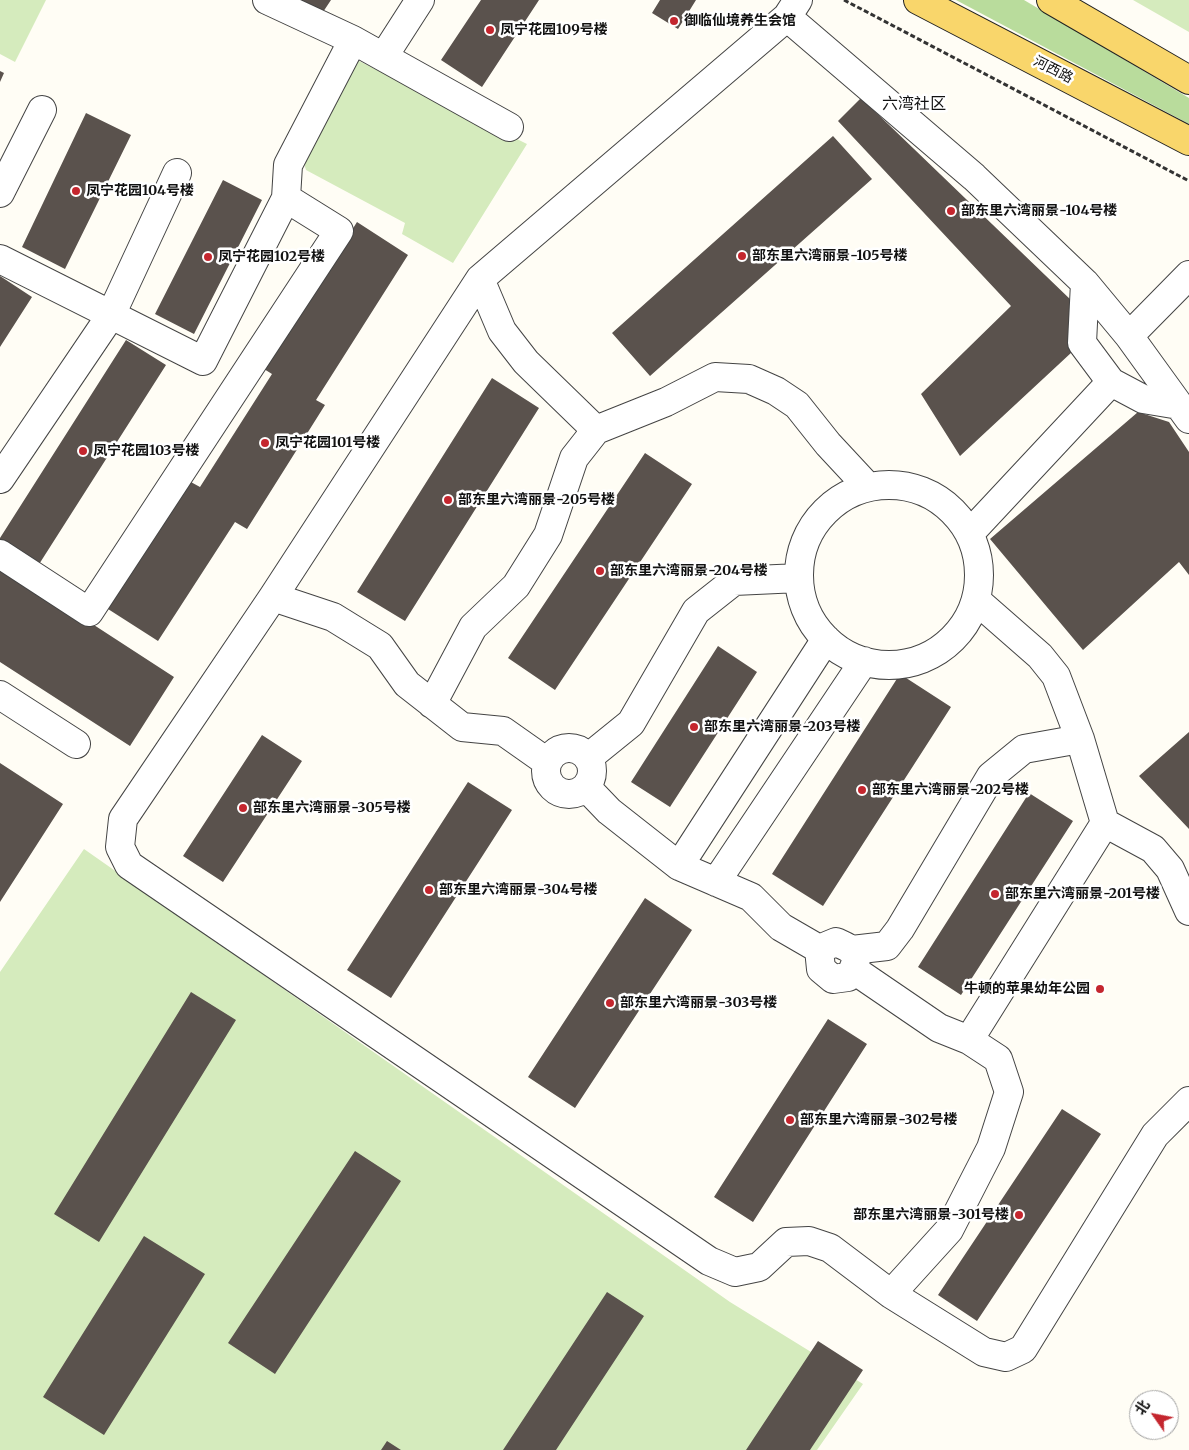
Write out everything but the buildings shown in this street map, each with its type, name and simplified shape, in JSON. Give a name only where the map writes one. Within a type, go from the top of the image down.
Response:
[{"type":"main road","name":"河西路","points":[[918,0],[1189,141]]},
{"type":"main road","points":[[1051,0],[1189,80]]},
{"type":"street","points":[[267,0],[384,56],[509,127]]},
{"type":"street","points":[[384,56],[420,0]]},
{"type":"street","points":[[1184,412],[1129,336],[1085,283],[792,8],[480,279],[272,597],[122,819],[120,847],[129,865],[709,1261],[736,1272],[759,1267],[786,1242],[809,1241],[830,1248],[891,1294],[984,1352],[1006,1357],[1023,1349],[1155,1135],[1189,1101]]},
{"type":"street","points":[[203,361],[286,198],[288,165],[352,40]]},
{"type":"street","points":[[0,193],[42,110]]},
{"type":"street","points":[[0,480],[111,315],[177,173]]},
{"type":"street","points":[[0,554],[89,612],[339,231],[286,198]]},
{"type":"street","points":[[0,259],[203,361],[238,385]]},
{"type":"street","points":[[1129,336],[1189,275]]},
{"type":"street","points":[[480,279],[502,331],[526,362],[596,430]]},
{"type":"street","points":[[1085,283],[1082,342],[1111,382],[1143,399],[1184,412]]},
{"type":"street","points":[[432,704],[473,628],[516,586],[548,534],[574,458],[596,430],[666,402],[715,377],[749,379],[776,391],[797,405],[828,444],[868,487]]},
{"type":"street","points":[[970,533],[1111,382]]},
{"type":"street","points":[[898,485],[927,492],[952,509],[970,533],[978,555],[980,578],[976,600],[964,626],[945,646],[920,660],[892,665],[864,661],[844,652],[826,639],[812,622],[803,601],[800,578],[802,554],[811,531],[826,511],[846,496],[868,487],[898,485]]},
{"type":"street","points":[[588,757],[631,723],[696,612],[734,582],[800,578]]},
{"type":"street","points":[[272,597],[333,617],[380,646],[407,684],[462,728],[503,731],[547,762]]},
{"type":"street","points":[[976,600],[1040,656],[1056,676],[1080,740],[1105,823],[1153,850],[1170,869],[1189,911]]},
{"type":"street","points":[[679,866],[826,639]]},
{"type":"street","points":[[716,882],[864,661]]},
{"type":"street","points":[[0,695],[76,744]]},
{"type":"street","points":[[853,960],[887,946],[900,929],[991,776],[1024,749],[1080,740]]},
{"type":"street","points":[[561,748],[576,748],[588,757],[593,772],[586,787],[573,794],[558,792],[547,781],[547,762],[561,748]]},
{"type":"street","points":[[586,787],[610,811],[679,866],[751,897],[781,927],[819,949],[821,969],[833,979],[848,977],[853,960]]},
{"type":"street","points":[[969,1040],[1105,823]]},
{"type":"street","points":[[853,960],[938,1028],[969,1040],[998,1059],[1009,1092],[991,1148],[949,1230],[891,1294]]},
{"type":"path","points":[[844,0],[1189,181]]},
{"type":"green space","points":[[0,0],[46,0],[15,62],[0,54]]},
{"type":"green space","points":[[956,0],[1024,0],[1189,98],[1189,124]]},
{"type":"green space","points":[[1133,0],[1189,0],[1189,32]]},
{"type":"green space","points":[[357,60],[527,144],[453,263],[402,234],[405,223],[306,170],[300,151]]},
{"type":"green space","points":[[84,849],[730,1302],[863,1384],[817,1450],[0,1450],[0,972]]},
{"type":"place","name":"御临仙境养生会馆","points":[[674,21]]},
{"type":"place","name":"凤宁花园109号楼","points":[[490,30]]},
{"type":"place","name":"凤宁花园104号楼","points":[[76,191]]},
{"type":"place","name":"部东里六湾丽景-104号楼","points":[[951,211]]},
{"type":"place","name":"部东里六湾丽景-105号楼","points":[[742,256]]},
{"type":"place","name":"凤宁花园102号楼","points":[[208,257]]},
{"type":"place","name":"凤宁花园101号楼","points":[[265,443]]},
{"type":"place","name":"凤宁花园103号楼","points":[[83,451]]},
{"type":"place","name":"部东里六湾丽景-205号楼","points":[[448,500]]},
{"type":"place","name":"部东里六湾丽景-204号楼","points":[[600,571]]},
{"type":"place","name":"部东里六湾丽景-203号楼","points":[[694,727]]},
{"type":"place","name":"部东里六湾丽景-202号楼","points":[[862,790]]},
{"type":"place","name":"部东里六湾丽景-305号楼","points":[[243,808]]},
{"type":"place","name":"部东里六湾丽景-304号楼","points":[[429,890]]},
{"type":"place","name":"部东里六湾丽景-201号楼","points":[[995,894]]},
{"type":"place","name":"牛顿的苹果幼年公园","points":[[1100,989]]},
{"type":"place","name":"部东里六湾丽景-303号楼","points":[[610,1003]]},
{"type":"place","name":"部东里六湾丽景-302号楼","points":[[790,1120]]},
{"type":"place","name":"部东里六湾丽景-301号楼","points":[[1019,1215]]},
{"type":"district","name":"六湾社区","points":[[914,104]]}]
